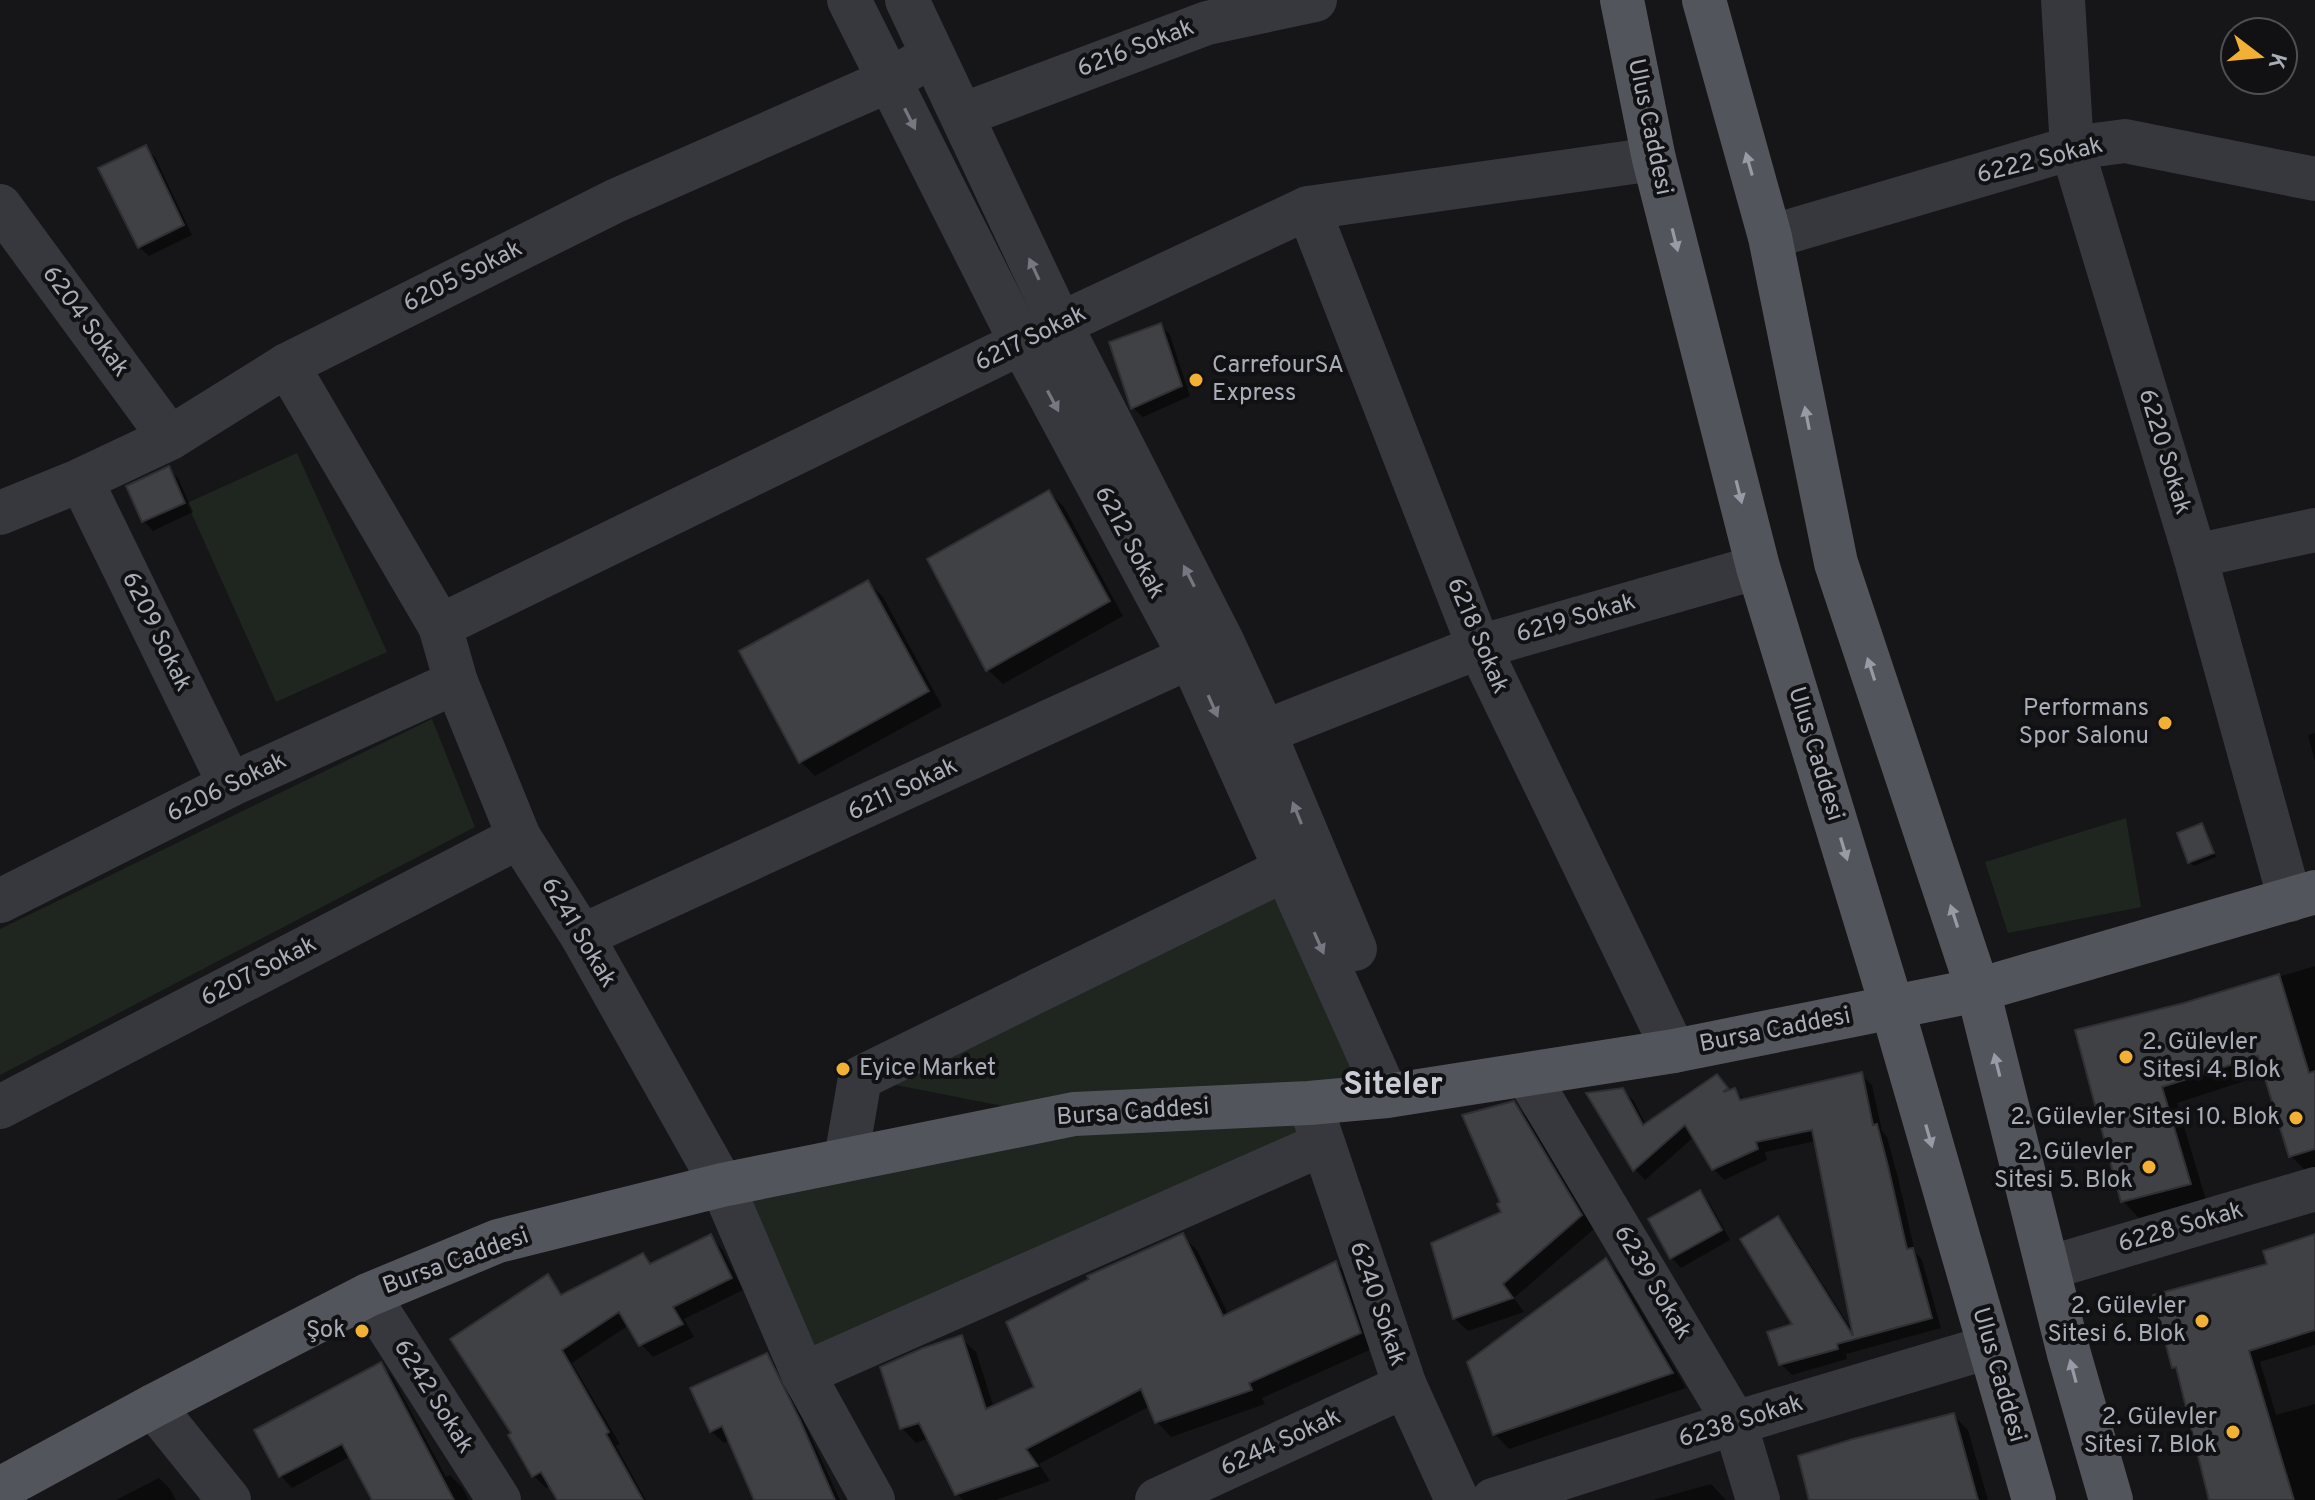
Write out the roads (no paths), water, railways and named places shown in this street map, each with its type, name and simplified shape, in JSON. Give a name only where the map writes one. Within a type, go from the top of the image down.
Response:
[{"type":"main road","name":"Ulus Caddesi","points":[[1622,0],[1654,159],[1758,567],[1892,1007],[2034,1500]]},
{"type":"main road","points":[[1704,0],[1770,237],[1836,563],[1978,990],[2069,1354],[2111,1500]]},
{"type":"main road","name":"Bursa Caddesi","points":[[0,1489],[368,1295],[498,1241],[722,1185],[1074,1114],[1309,1103],[1402,1093],[1674,1051],[1978,990],[2303,896]]},
{"type":"street","name":"6212 Sokak","points":[[849,0],[890,80],[1041,334],[1207,650],[1402,1093]]},
{"type":"street","name":"6212 Sokak","points":[[907,0],[962,115],[1041,334]]},
{"type":"street","name":"6216 Sokak","points":[[962,115],[1207,23],[1315,0]]},
{"type":"street","name":"6220 Sokak","points":[[2063,0],[2072,148],[2195,556],[2303,896]]},
{"type":"street","name":"6205 Sokak","points":[[0,513],[81,480],[170,438],[287,365],[615,201],[890,80],[934,55]]},
{"type":"street","name":"6222 Sokak","points":[[1770,237],[2072,148],[2125,141],[2315,179]]},
{"type":"street","name":"6217 Sokak","points":[[440,626],[1308,208],[1654,159]]},
{"type":"street","name":"6204 Sokak","points":[[0,206],[170,438]]},
{"type":"street","name":"6218 Sokak","points":[[1308,208],[1479,647],[1674,1051]]},
{"type":"street","name":"6241 Sokak","points":[[287,365],[440,626],[456,682],[519,837],[582,936],[722,1185],[803,1374],[873,1500]]},
{"type":"street","name":"6209 Sokak","points":[[81,480],[230,785]]},
{"type":"street","points":[[2195,556],[2315,530]]},
{"type":"street","name":"6219 Sokak","points":[[1264,732],[1479,647],[1758,567]]},
{"type":"street","name":"6212 Sokak","points":[[1207,650],[1264,732],[1300,863]]},
{"type":"street","name":"6211 Sokak","points":[[582,936],[1207,650]]},
{"type":"street","name":"6206 Sokak","points":[[0,901],[230,785],[456,682]]},
{"type":"street","name":"6207 Sokak","points":[[0,1107],[519,837]]},
{"type":"street","points":[[846,1159],[860,1078],[1300,863]]},
{"type":"street","name":"6239 Sokak","points":[[1527,1075],[1735,1423],[1758,1500]]},
{"type":"street","name":"6240 Sokak","points":[[1309,1103],[1405,1386],[1457,1500]]},
{"type":"street","points":[[803,1374],[1323,1144]]},
{"type":"street","name":"6228 Sokak","points":[[2048,1268],[2315,1189]]},
{"type":"street","name":"6242 Sokak","points":[[368,1295],[499,1500]]},
{"type":"street","name":"6238 Sokak","points":[[1493,1500],[1989,1347]]},
{"type":"street","name":"6244 Sokak","points":[[1157,1500],[1214,1488],[1405,1386]]},
{"type":"street","points":[[153,1406],[229,1500]]},
{"type":"place","name":"CarrefourSA Express","points":[[1196,380]]},
{"type":"place","name":"Performans Spor Salonu","points":[[2165,723]]},
{"type":"place","name":"2. Gülevler Sitesi 4. Blok","points":[[2126,1057]]},
{"type":"place","name":"Eyice Market","points":[[843,1069]]},
{"type":"place","name":"2. Gülevler Sitesi 10. Blok","points":[[2296,1118]]},
{"type":"place","name":"2. Gülevler Sitesi 5. Blok","points":[[2149,1167]]},
{"type":"place","name":"2. Gülevler Sitesi 6. Blok","points":[[2202,1321]]},
{"type":"place","name":"Şok","points":[[362,1331]]},
{"type":"place","name":"2. Gülevler Sitesi 7. Blok","points":[[2233,1432]]},
{"type":"district","name":"Siteler","points":[[1393,1086]]}]
